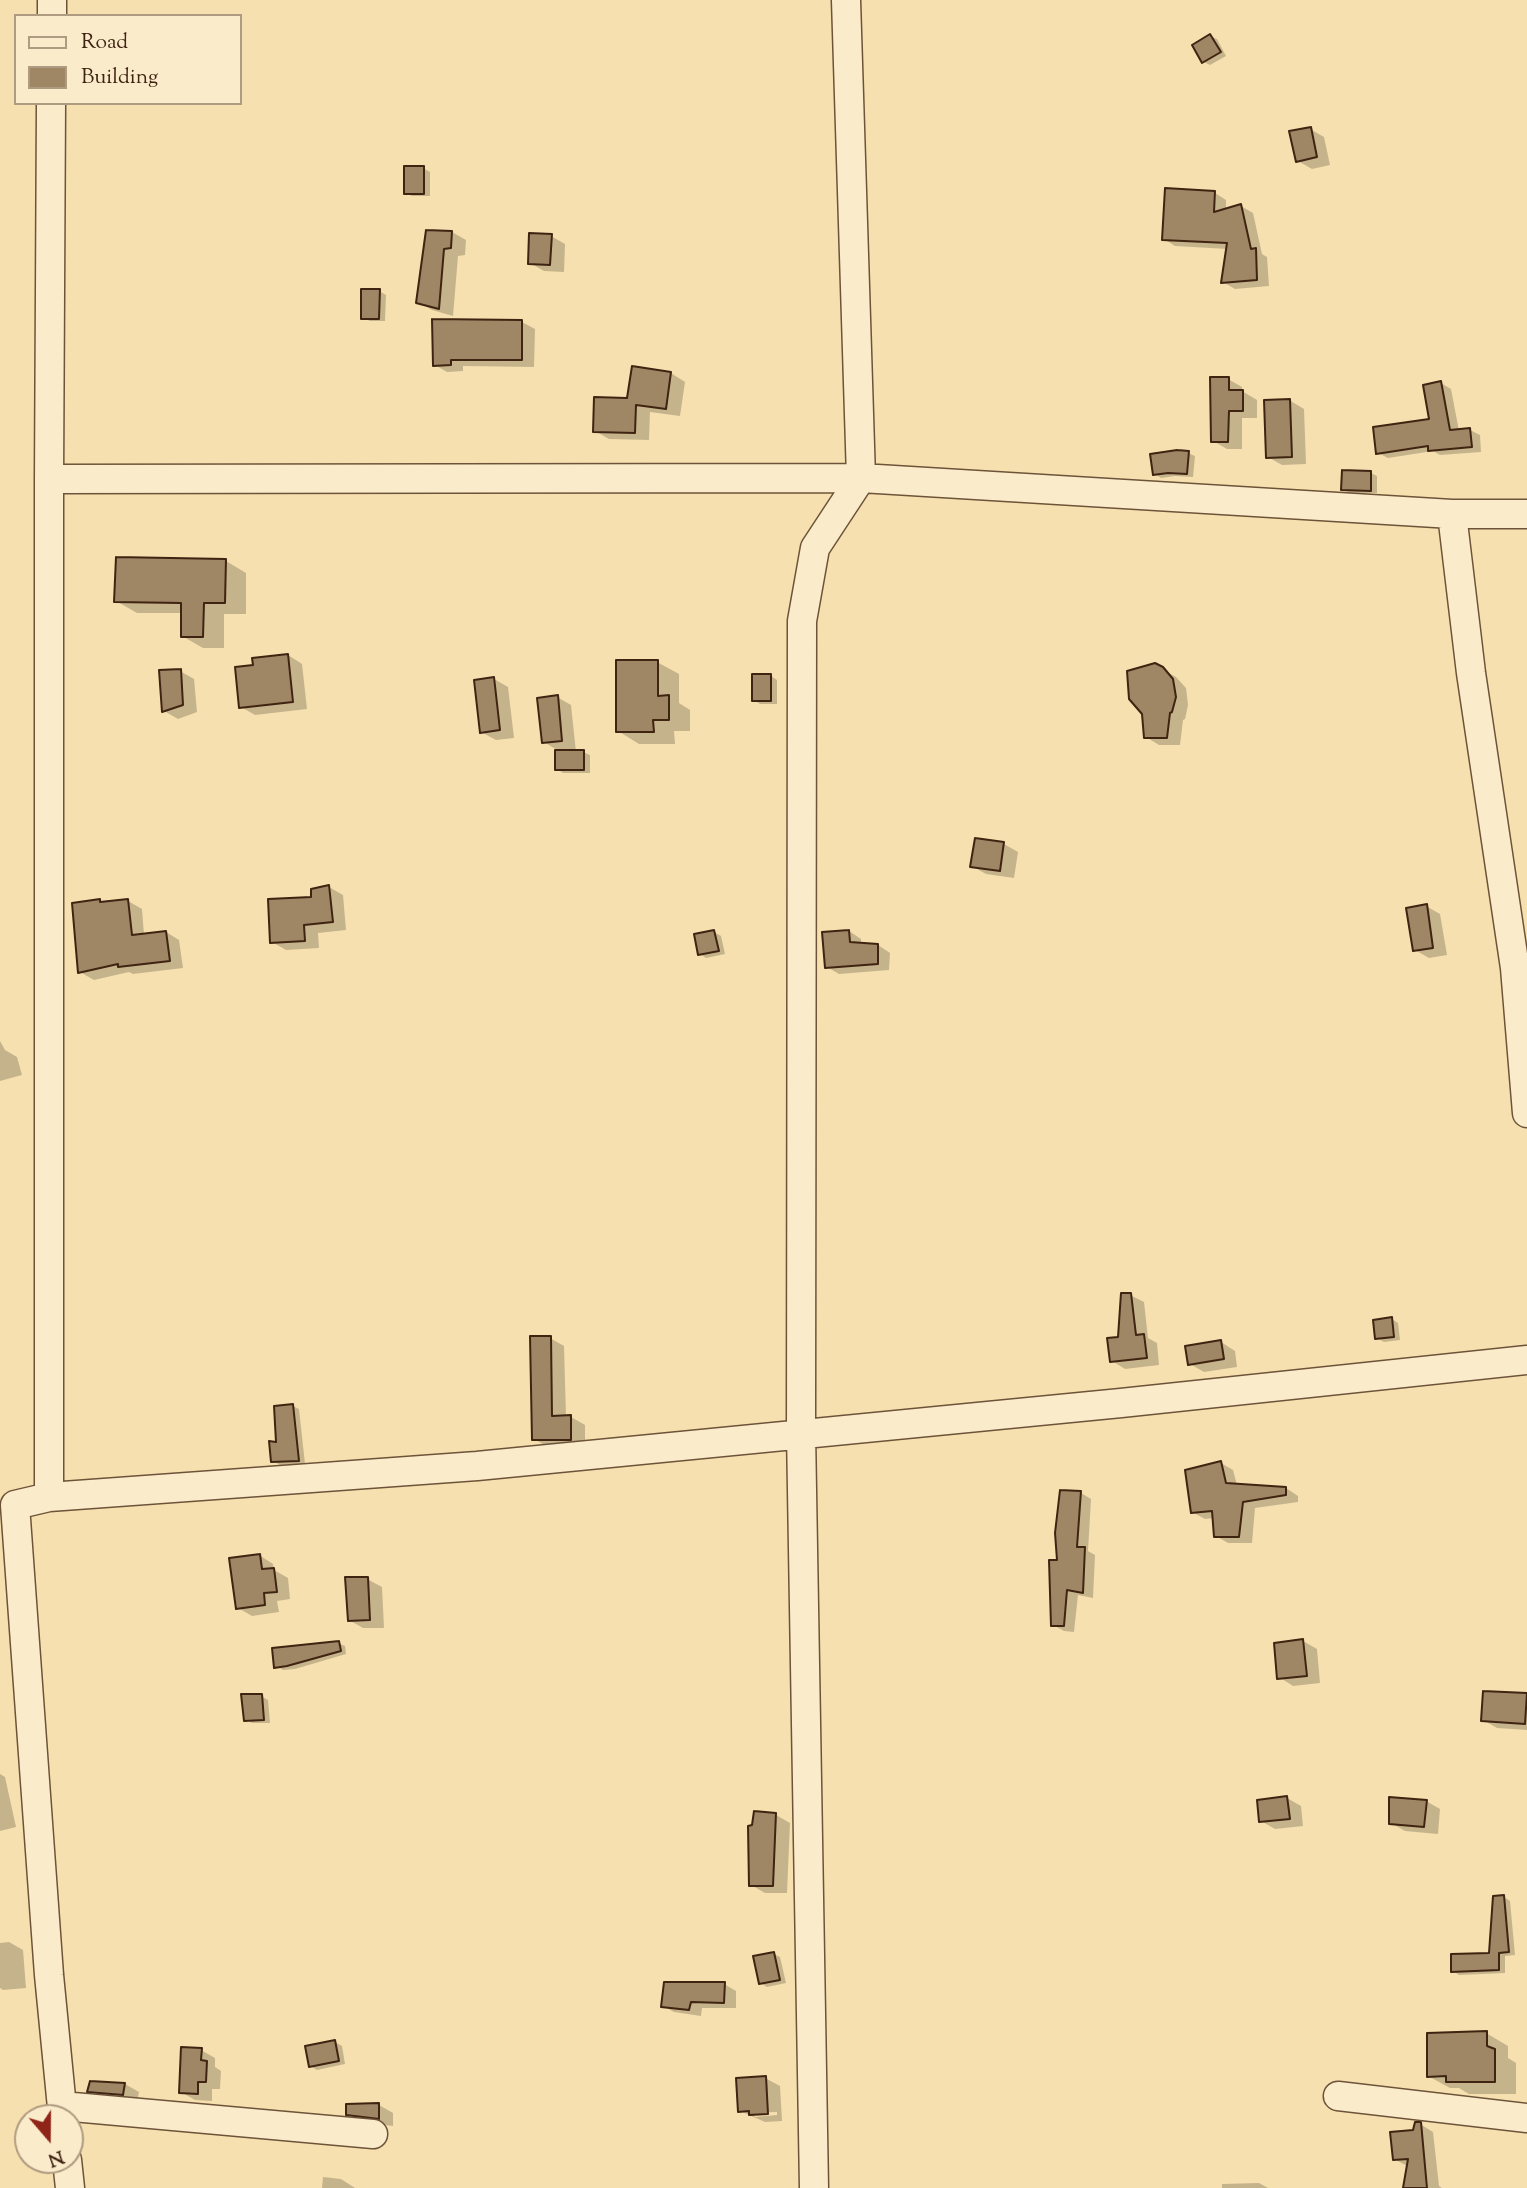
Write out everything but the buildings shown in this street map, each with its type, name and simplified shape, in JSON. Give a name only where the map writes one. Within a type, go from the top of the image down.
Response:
[{"type":"street","points":[[814,2188],[801,1433],[802,621],[815,548],[861,478],[846,0]]},
{"type":"street","points":[[49,1497],[51,105]]},
{"type":"street","points":[[49,479],[861,478],[1452,514],[1527,514]]},
{"type":"street","points":[[1452,514],[1471,673],[1515,968],[1527,1113]]},
{"type":"street","points":[[62,2104],[49,1975],[15,1505],[49,1497],[477,1466],[1527,1360]]},
{"type":"street","points":[[1338,2096],[1527,2118]]},
{"type":"street","points":[[84,2113],[373,2134]]}]
